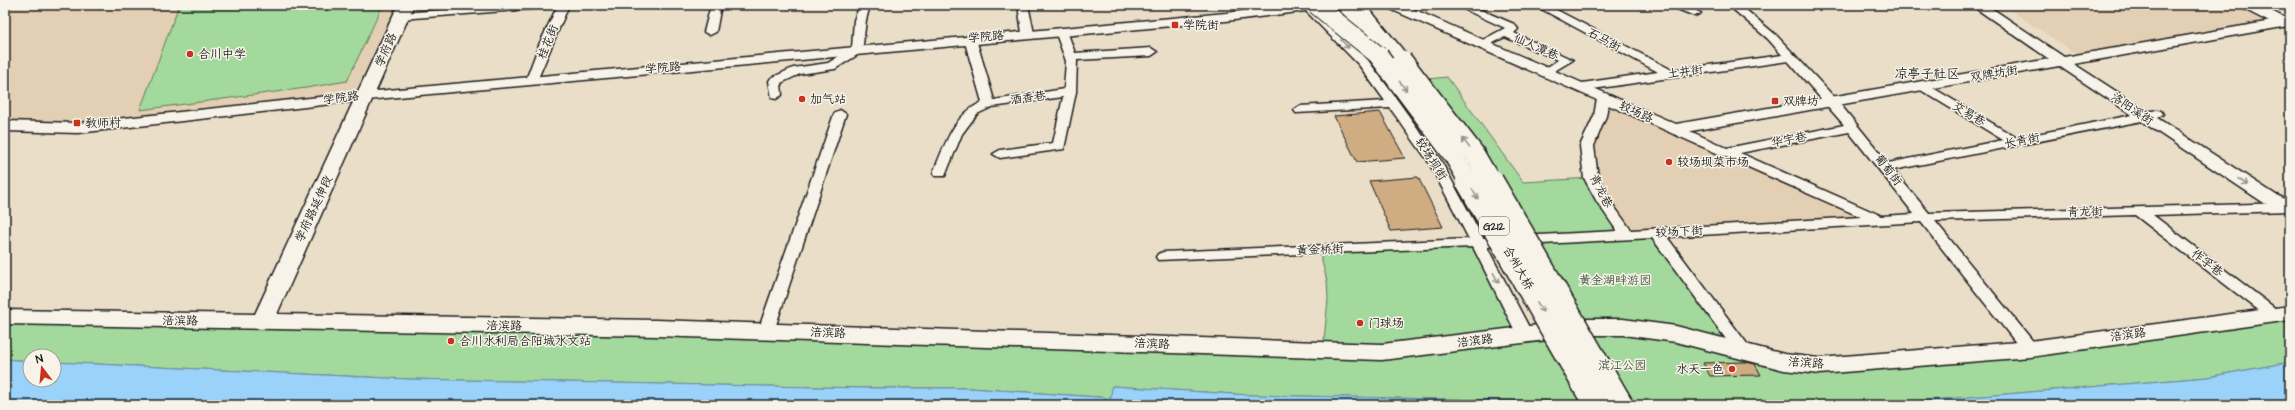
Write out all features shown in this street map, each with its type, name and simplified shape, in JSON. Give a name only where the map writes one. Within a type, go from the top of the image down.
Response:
[{"type":"highway","name":"G212","points":[[1330,5],[1345,18],[1379,56]]},
{"type":"highway","name":"G212","points":[[1343,5],[1402,60]]},
{"type":"highway","name":"合州大桥","points":[[1379,56],[1419,107],[1454,156],[1596,405]]},
{"type":"highway","name":"合州大桥","points":[[1402,60],[1474,153],[1621,405]]},
{"type":"main road","points":[[1357,5],[1368,15],[1402,60]]},
{"type":"main road","points":[[2248,5],[2288,23]]},
{"type":"main road","points":[[1309,6],[1379,56]]},
{"type":"main road","name":"学府路","points":[[366,96],[403,10]]},
{"type":"main road","name":"学府路延伸段","points":[[262,322],[366,96]]},
{"type":"main road","name":"涪滨路","points":[[5,317],[766,331],[1382,352],[1588,327],[1623,327],[1676,334],[1784,362],[1818,366],[2030,349],[2283,314]]},
{"type":"street","points":[[403,10],[554,5]]},
{"type":"street","name":"桂花街","points":[[532,80],[545,45],[564,5]]},
{"type":"street","points":[[710,32],[716,5]]},
{"type":"street","points":[[776,94],[775,81],[797,72],[831,66],[858,50],[860,20],[865,5]]},
{"type":"street","points":[[1023,5],[1028,34]]},
{"type":"street","name":"学院路","points":[[5,126],[78,128],[366,96],[970,39],[1226,17],[1322,5]]},
{"type":"street","name":"较场路","points":[[1393,5],[1880,220]]},
{"type":"street","name":"仙人潭巷","points":[[1460,5],[1510,26],[1512,29],[1483,44]]},
{"type":"street","name":"石马街","points":[[1539,5],[1670,74]]},
{"type":"street","points":[[1672,5],[1695,13]]},
{"type":"street","name":"葡萄街","points":[[1732,5],[1757,23],[1791,57],[1832,102],[1887,167],[1924,217],[2030,349]]},
{"type":"street","name":"洛阳溪街","points":[[1978,5],[2069,62],[2270,199],[2290,207]]},
{"type":"street","name":"洛阳溪街","points":[[1993,5],[2069,62]]},
{"type":"street","name":"较场坝街","points":[[1309,6],[1363,62],[1434,161],[1525,335]]},
{"type":"street","name":"双牌坊街","points":[[1674,129],[2288,23]]},
{"type":"street","points":[[1000,154],[1059,146],[1074,71],[1072,57],[1062,31]]},
{"type":"street","name":"仙人潭巷","points":[[1505,33],[1567,60],[1546,72]]},
{"type":"street","points":[[970,39],[989,104]]},
{"type":"street","points":[[1072,57],[1151,52]]},
{"type":"street","name":"土井街","points":[[1579,87],[1791,57]]},
{"type":"street","name":"交易巷","points":[[1923,86],[2015,142]]},
{"type":"street","name":"酒香巷","points":[[940,173],[956,133],[973,111],[989,104],[1070,92]]},
{"type":"street","name":"青龙巷","points":[[1603,98],[1600,116],[1587,146],[1592,178],[1604,202],[1627,235]]},
{"type":"street","points":[[1300,110],[1394,104]]},
{"type":"street","points":[[766,331],[840,114]]},
{"type":"street","name":"洛阳溪街","points":[[2150,116],[2290,199],[2290,202]]},
{"type":"street","name":"长青街","points":[[1887,167],[2150,116]]},
{"type":"street","name":"华宇巷","points":[[1726,152],[1853,127]]},
{"type":"street","name":"青龙街","points":[[1880,220],[1924,217],[2138,210],[2290,207]]},
{"type":"street","name":"作孚巷","points":[[2138,210],[2283,314]]},
{"type":"street","name":"较场下街","points":[[1478,243],[1658,234],[1880,220]]},
{"type":"street","points":[[1658,234],[1745,353]]},
{"type":"street","name":"黄金桥街","points":[[1163,257],[1478,243]]},
{"type":"shaded area","name":"合川中学","points":[[5,5],[397,5],[357,92],[84,123],[5,120]]},
{"type":"shaded area","points":[[2003,5],[2237,5],[2266,20],[2076,54]]},
{"type":"shaded area","name":"较场坝菜市场","points":[[1603,98],[1879,220],[1627,235],[1604,202],[1587,146]]},
{"type":"green space","points":[[179,5],[324,5],[323,11],[362,5],[383,5],[347,81],[306,88],[140,110]]},
{"type":"green space","name":"滨江公园","points":[[1447,77],[1523,182],[1591,178],[1627,235],[1657,234],[1745,353],[1819,366],[2290,313],[2290,362],[2208,377],[1875,405],[1726,405],[1249,395],[1112,386],[1112,398],[970,388],[865,388],[408,379],[62,362],[62,348],[22,348],[22,360],[5,359],[5,317],[1323,350],[1328,299],[1327,281],[1319,250],[1478,243],[1525,335],[1588,327],[1418,80]]},
{"type":"water","points":[[5,359],[22,360],[22,388],[62,388],[62,362],[408,379],[865,388],[970,388],[1111,398],[1112,386],[1249,395],[1726,405],[5,405]]},
{"type":"water","points":[[2290,362],[2290,405],[1875,405],[2208,377]]},
{"type":"building","points":[[1380,112],[1405,158],[1357,162],[1334,116]]},
{"type":"building","points":[[1418,177],[1443,227],[1391,231],[1369,181]]},
{"type":"building","name":"水天一色","points":[[1746,362],[1755,364],[1761,375],[1710,376],[1703,363]]},
{"type":"place","name":"学院街","points":[[1175,25]]},
{"type":"place","name":"合川中学","points":[[190,54]]},
{"type":"place","name":"加气站","points":[[802,99]]},
{"type":"place","name":"双牌坊","points":[[1775,101]]},
{"type":"place","name":"教师村","points":[[77,123]]},
{"type":"place","name":"较场坝菜市场","points":[[1669,162]]},
{"type":"place","name":"门球场","points":[[1360,323]]},
{"type":"place","name":"合川水利局合阳城水文站","points":[[451,341]]},
{"type":"place","name":"水天一色","points":[[1732,369]]},
{"type":"district","name":"凉亭子社区","points":[[1927,74]]},
{"type":"park label","name":"黄金湖畔游园","points":[[1615,280]]}]
